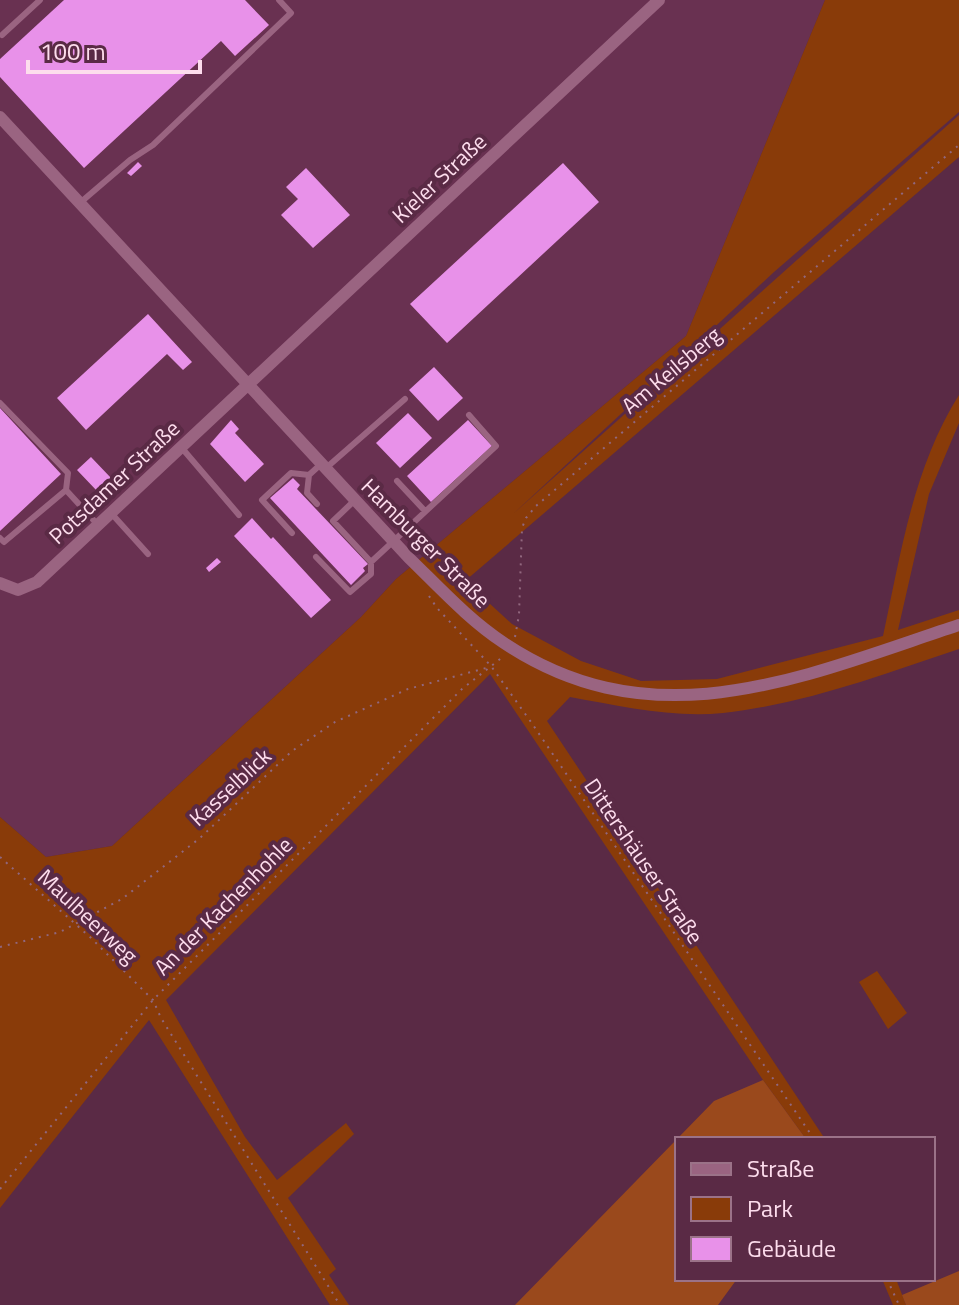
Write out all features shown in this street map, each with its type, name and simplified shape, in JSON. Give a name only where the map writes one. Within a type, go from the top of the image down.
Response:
[{"type":"street","name":"Kieler Straße","points":[[248,384],[659,0]]},
{"type":"street","name":"Hamburger Straße","points":[[0,117],[394,542],[475,622],[536,662],[608,689],[704,696],[790,679],[959,625]]},
{"type":"street","name":"Potsdamer Straße","points":[[0,583],[18,590],[37,582],[248,384]]},
{"type":"lane","points":[[2,35],[31,3],[40,0]]},
{"type":"lane","points":[[81,203],[130,160],[153,145],[291,13],[279,0]]},
{"type":"lane","points":[[292,533],[262,500],[291,473],[309,475],[323,466],[405,399]]},
{"type":"lane","points":[[0,403],[68,473],[66,490],[4,542],[0,538]]},
{"type":"lane","points":[[371,562],[496,446],[469,415]]},
{"type":"lane","points":[[181,447],[239,515]]},
{"type":"lane","points":[[309,475],[307,493],[317,504]]},
{"type":"lane","points":[[397,481],[425,511]]},
{"type":"lane","points":[[66,490],[98,525]]},
{"type":"lane","points":[[316,557],[350,592],[371,574],[371,562],[333,521],[355,500]]},
{"type":"lane","points":[[111,513],[148,554]]},
{"type":"path","name":"Am Keilsberg","points":[[511,647],[517,634],[519,615],[522,528],[536,506],[959,145]]},
{"type":"path","name":"Dittershäuser Straße","points":[[437,608],[491,666],[813,1137]]},
{"type":"path","points":[[491,666],[503,658],[511,647]]},
{"type":"path","name":"Kasselblick","points":[[0,947],[31,941],[76,925],[122,899],[200,838],[292,751],[335,722],[408,689],[472,674],[491,666]]},
{"type":"path","name":"An der Kachenhohle","points":[[0,1189],[153,1000],[453,699],[491,666]]},
{"type":"path","name":"Maulbeerweg","points":[[0,857],[153,1000],[161,1018],[340,1305]]},
{"type":"path","points":[[888,1281],[899,1305]]},
{"type":"shaded area","points":[[0,0],[825,0],[686,336],[396,579],[361,617],[112,846],[46,857],[0,817]]},
{"type":"shaded area","points":[[763,1080],[805,1137],[679,1137],[714,1101]]},
{"type":"shaded area","points":[[675,1141],[675,1281],[736,1281],[718,1305],[515,1305]]},
{"type":"shaded area","points":[[959,1271],[959,1305],[906,1305],[902,1295]]},
{"type":"green space","points":[[825,0],[959,0],[959,112],[774,272],[513,514],[959,115],[959,157],[465,581],[512,624],[581,661],[641,681],[717,679],[883,636],[919,481],[943,423],[959,395],[959,423],[929,494],[898,630],[959,610],[959,649],[842,687],[753,709],[685,714],[570,697],[547,721],[824,1137],[805,1137],[763,1080],[490,674],[166,1000],[245,1137],[277,1180],[346,1123],[354,1134],[288,1198],[336,1269],[329,1275],[349,1305],[330,1305],[149,1020],[0,1208],[0,817],[46,857],[112,846],[361,617],[396,579],[686,336]]},
{"type":"green space","points":[[877,971],[907,1013],[888,1029],[859,982]]},
{"type":"green space","points":[[883,1281],[897,1281],[906,1305],[893,1305]]},
{"type":"building","points":[[64,0],[245,0],[269,25],[235,56],[221,41],[84,168],[0,77],[0,59]]},
{"type":"building","points":[[138,162],[142,166],[131,176],[127,173]]},
{"type":"building","points":[[563,163],[599,202],[447,343],[410,304]]},
{"type":"building","points":[[306,168],[350,215],[313,248],[281,215],[298,199],[286,187]]},
{"type":"building","points":[[148,314],[192,362],[183,370],[167,354],[86,430],[57,398]]},
{"type":"building","points":[[434,367],[463,398],[438,421],[409,390]]},
{"type":"building","points":[[0,408],[61,474],[0,531]]},
{"type":"building","points":[[408,413],[432,438],[400,468],[376,443]]},
{"type":"building","points":[[231,420],[239,429],[235,433],[264,464],[245,482],[210,444]]},
{"type":"building","points":[[468,420],[492,446],[431,502],[407,476]]},
{"type":"building","points":[[91,457],[111,478],[97,491],[77,470]]},
{"type":"building","points":[[293,478],[300,485],[297,489],[368,564],[351,585],[270,498]]},
{"type":"building","points":[[252,518],[331,600],[311,618],[234,536]]},
{"type":"building","points":[[217,558],[221,562],[209,572],[206,568]]}]
